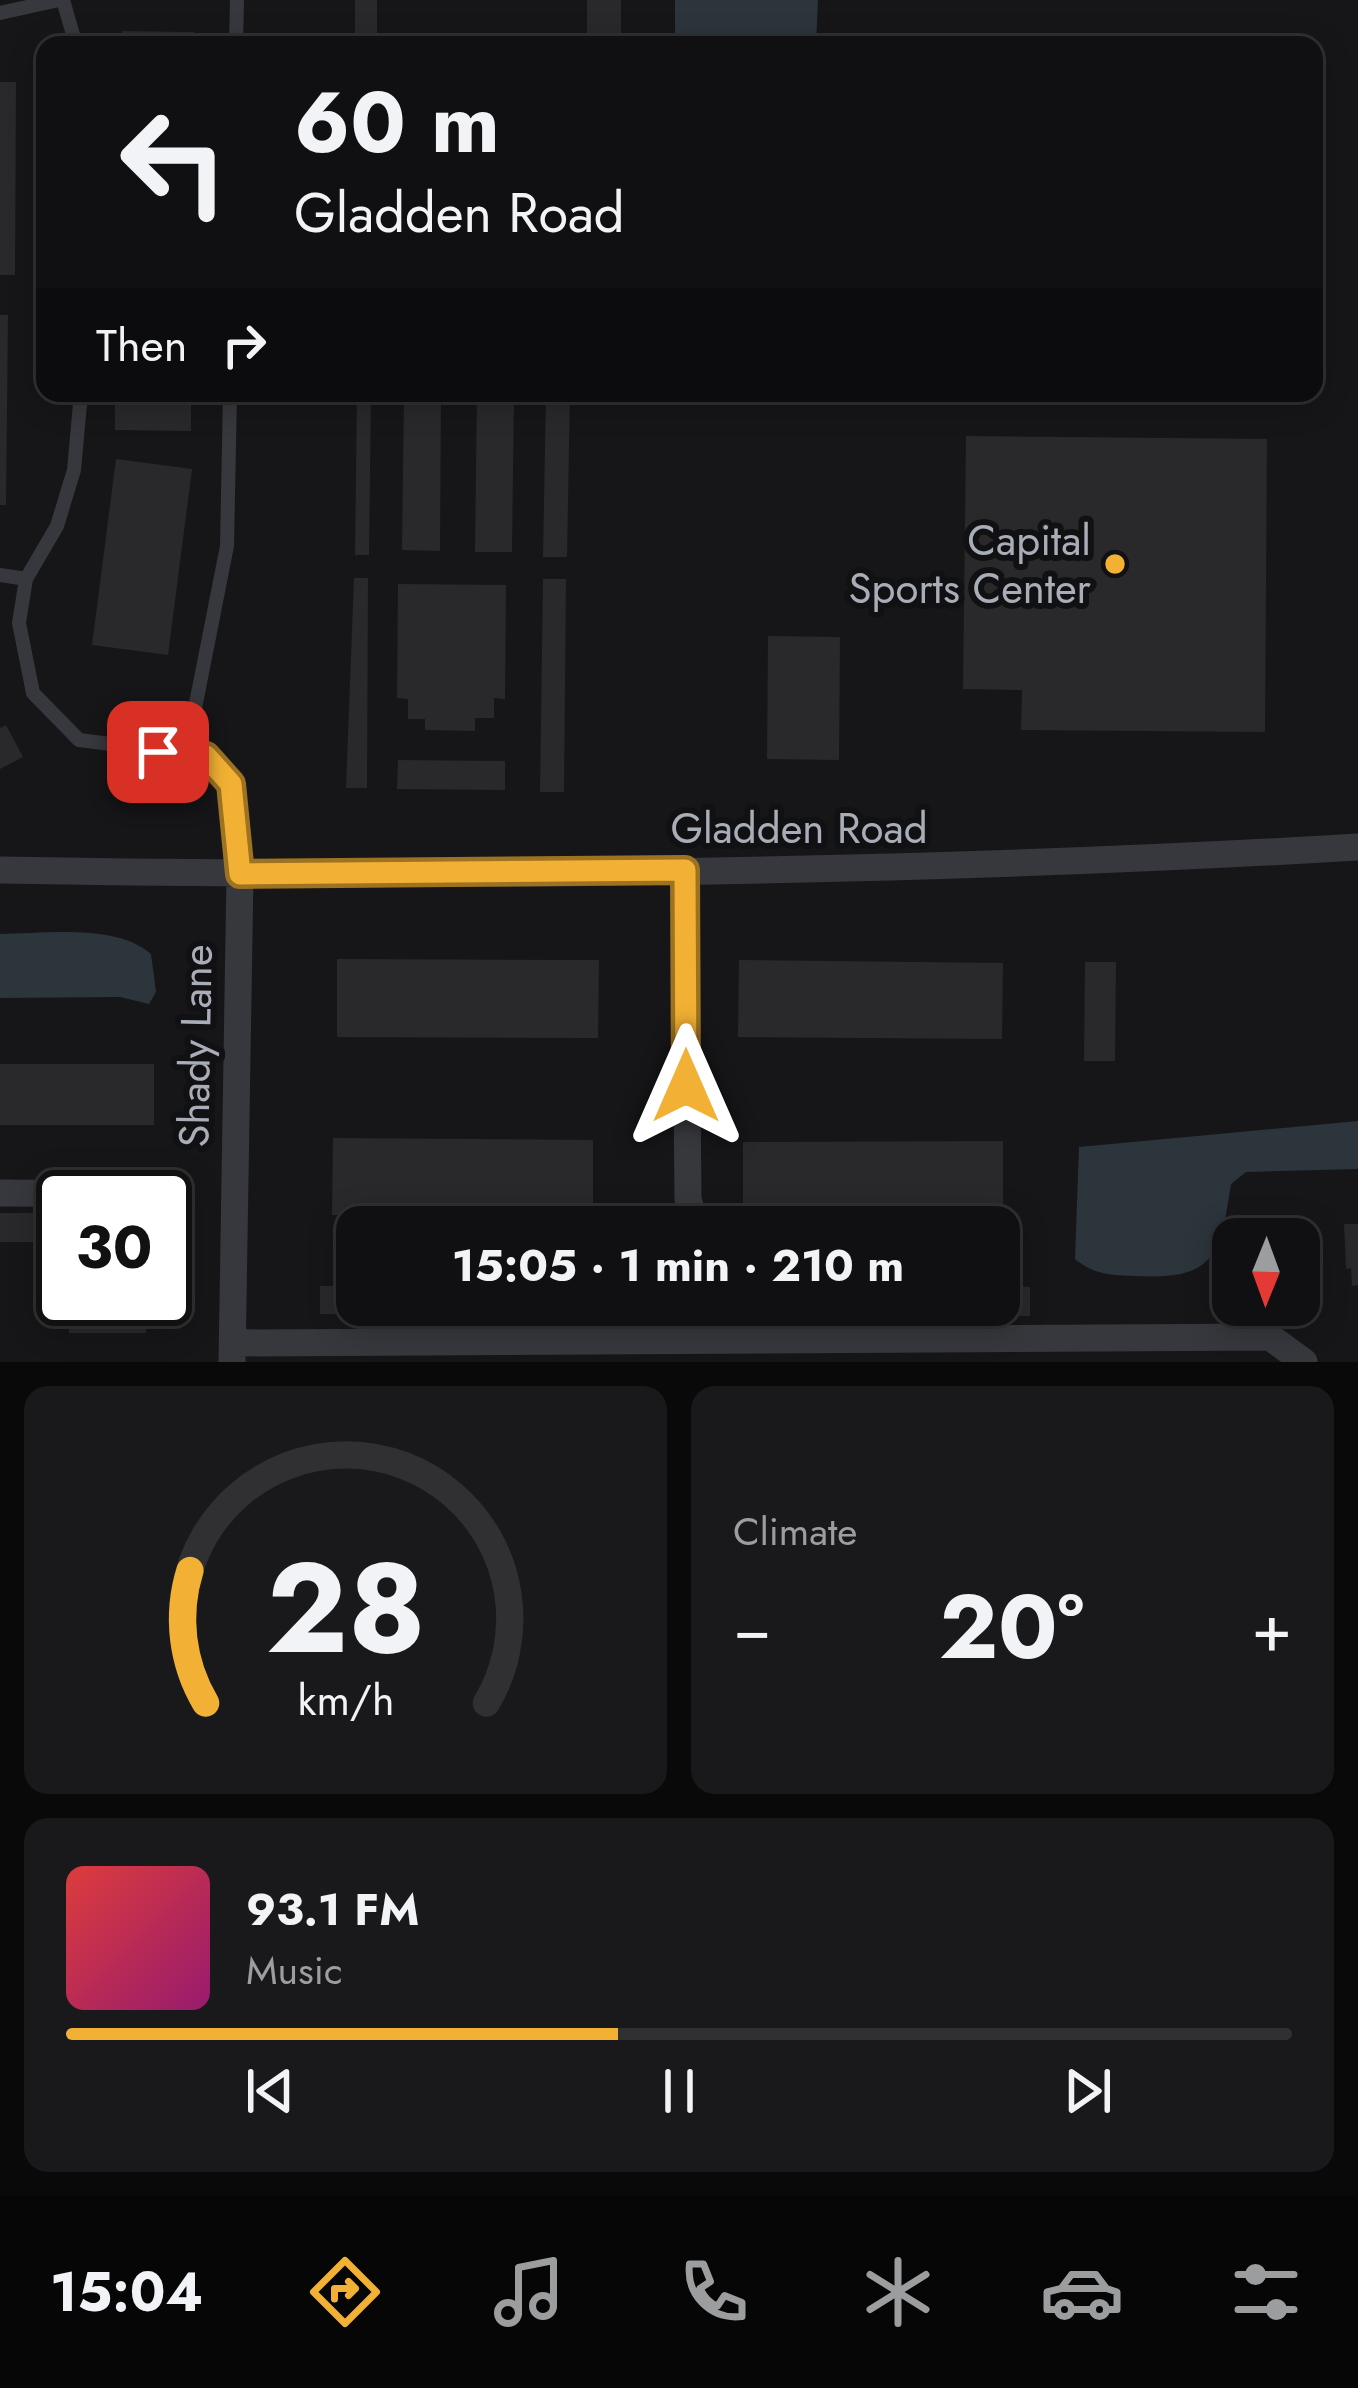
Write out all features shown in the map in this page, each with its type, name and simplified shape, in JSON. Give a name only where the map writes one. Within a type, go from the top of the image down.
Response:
[{"type":"street","name":"Gladden Road","points":[[0,870],[240,874],[1032,867],[1358,848]]},
{"type":"street","points":[[685,870],[690,1206]]},
{"type":"street","name":"Shady Lane","points":[[232,1352],[240,874]]},
{"type":"street","points":[[0,1192],[36,1192]]},
{"type":"street","points":[[718,1326],[718,1339]]},
{"type":"street","points":[[232,1352],[718,1339],[1270,1337],[1304,1362]]},
{"type":"lane","points":[[0,14],[61,0],[73,36]]},
{"type":"lane","points":[[236,0],[236,36]]},
{"type":"lane","points":[[80,402],[74,470],[57,526],[26,579],[19,623],[33,693],[79,740],[206,756],[231,784],[240,874]]},
{"type":"lane","points":[[186,754],[227,546],[230,402]]},
{"type":"lane","points":[[0,575],[26,579]]},
{"type":"shaded area","points":[[675,0],[818,0],[816,36],[675,36]]},
{"type":"shaded area","points":[[79,932],[136,944],[151,954],[156,992],[149,1004],[120,997],[0,998],[0,934]]},
{"type":"shaded area","points":[[1358,1121],[1358,1169],[1246,1172],[1231,1184],[1225,1218],[1212,1218],[1209,1259],[1198,1268],[1162,1276],[1096,1271],[1075,1259],[1079,1147]]},
{"type":"building","points":[[355,0],[377,0],[377,36],[355,36]]},
{"type":"building","points":[[587,0],[621,0],[621,36],[587,36]]},
{"type":"building","points":[[122,31],[194,32],[194,36],[122,36]]},
{"type":"building","points":[[0,82],[16,82],[15,275],[0,275]]},
{"type":"building","points":[[0,315],[8,315],[6,505],[0,505]]},
{"type":"building","points":[[115,402],[191,402],[191,431],[115,430]]},
{"type":"building","points":[[357,402],[371,402],[369,555],[355,555]]},
{"type":"building","points":[[404,402],[441,402],[440,551],[402,550]]},
{"type":"building","points":[[477,402],[514,402],[512,552],[475,552]]},
{"type":"building","points":[[546,402],[570,402],[567,557],[543,557]]},
{"type":"building","name":"Capital Sports Center","points":[[966,436],[1267,439],[1265,732],[1021,730],[1022,690],[963,689]]},
{"type":"building","points":[[116,459],[192,469],[168,655],[92,645]]},
{"type":"building","points":[[354,578],[368,578],[367,788],[346,788]]},
{"type":"building","points":[[543,579],[566,579],[564,792],[540,792]]},
{"type":"building","points":[[398,584],[506,585],[505,699],[494,698],[494,718],[475,718],[475,731],[425,730],[425,719],[408,719],[408,699],[397,698]]},
{"type":"building","points":[[768,636],[840,637],[839,760],[767,759]]},
{"type":"building","points":[[6,725],[23,757],[0,769],[0,728]]},
{"type":"building","points":[[398,760],[505,761],[505,790],[397,789]]},
{"type":"building","points":[[337,959],[599,960],[598,1038],[337,1037]]},
{"type":"building","points":[[739,960],[1003,963],[1002,1039],[738,1037]]},
{"type":"building","points":[[1085,962],[1116,962],[1115,1061],[1084,1061]]},
{"type":"building","points":[[0,1064],[154,1064],[154,1125],[0,1125]]},
{"type":"building","points":[[333,1138],[593,1140],[593,1206],[336,1206],[336,1215],[332,1215]]},
{"type":"building","points":[[1003,1141],[1003,1206],[743,1206],[743,1142]]},
{"type":"building","points":[[0,1213],[36,1213],[36,1242],[0,1242]]},
{"type":"building","points":[[1344,1224],[1358,1224],[1358,1285],[1352,1286],[1351,1268],[1346,1269]]},
{"type":"building","points":[[320,1286],[336,1286],[336,1314],[320,1314]]},
{"type":"building","points":[[1020,1287],[1030,1287],[1030,1316],[1020,1316]]},
{"type":"building","points":[[69,1326],[146,1326],[146,1333],[69,1333]]},
{"type":"place","name":"Capital Sports Center","points":[[1115,564]]},
{"type":"route","points":[[158,752],[206,756],[231,784],[240,874],[685,870],[686,1086]]}]
